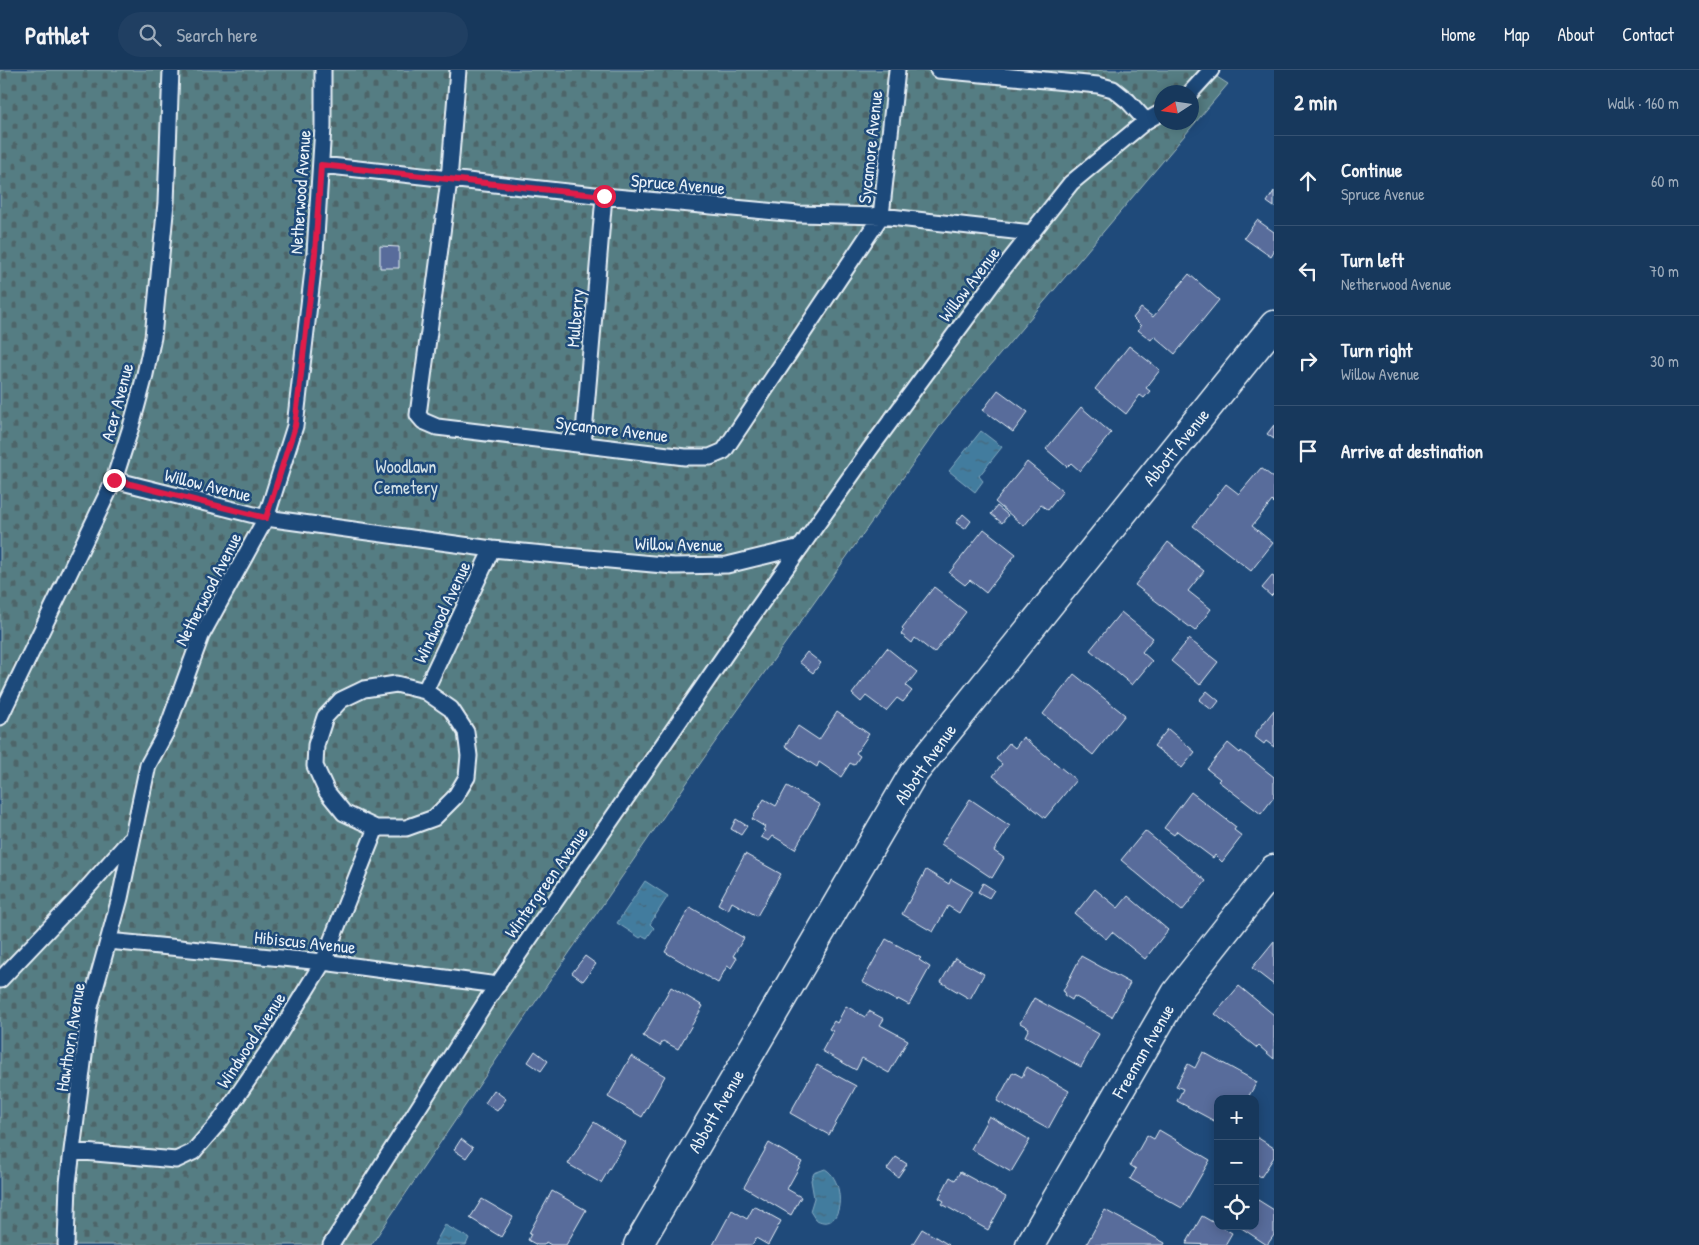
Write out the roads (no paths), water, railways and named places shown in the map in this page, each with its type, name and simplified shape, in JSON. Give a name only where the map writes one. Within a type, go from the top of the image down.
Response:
[{"type":"street","name":"Abbott Avenue","points":[[638,1245],[913,774],[1274,325]]},
{"type":"street","name":"Freeman Avenue","points":[[1030,1245],[1176,994],[1274,870]]},
{"type":"lane","name":"Acer Avenue","points":[[0,718],[114,480],[131,428],[153,337],[166,203],[171,70]]},
{"type":"lane","name":"Netherwood Avenue","points":[[0,980],[82,895],[131,839],[148,765],[166,732],[201,636],[266,518],[295,426],[315,253],[323,127],[323,70]]},
{"type":"lane","name":"Sycamore Avenue","points":[[458,70],[449,180],[418,415],[423,421],[437,428],[685,457],[710,457],[724,451],[881,216],[897,70]]},
{"type":"lane","points":[[938,70],[1106,87],[1113,89],[1128,101],[1146,121]]},
{"type":"lane","points":[[1197,85],[1211,70]]},
{"type":"lane","name":"Willow Avenue","points":[[114,480],[266,518],[492,548],[674,566],[727,565],[801,547],[870,448],[1071,183],[1154,116]]},
{"type":"lane","name":"Spruce Avenue","points":[[321,165],[604,196],[798,214],[881,216],[1032,234]]},
{"type":"lane","name":"Mulberry","points":[[583,444],[604,196]]},
{"type":"lane","name":"Wintergreen Avenue","points":[[331,1245],[498,984],[801,547]]},
{"type":"lane","name":"Windwood Avenue","points":[[425,691],[492,548]]},
{"type":"lane","name":"Windwood Avenue","points":[[396,684],[425,691],[451,710],[466,732],[470,756],[467,778],[455,797],[434,818],[406,828],[376,828],[344,813],[327,792],[315,766],[316,744],[325,718],[341,700],[364,689],[396,684]]},
{"type":"lane","name":"Windwood Avenue","points":[[72,1151],[176,1160],[193,1152],[220,1122],[274,1042],[323,962],[376,828]]},
{"type":"lane","name":"Hawthorn Avenue","points":[[66,1245],[68,1183],[90,1008],[120,898],[131,839]]},
{"type":"lane","name":"Hibiscus Avenue","points":[[108,941],[323,962],[498,984]]},
{"type":"water","points":[[981,431],[1002,447],[979,476],[983,481],[975,492],[949,471]]},
{"type":"water","points":[[645,881],[668,896],[650,924],[654,928],[647,938],[643,936],[640,938],[617,923]]},
{"type":"water","points":[[825,1169],[832,1175],[837,1184],[839,1205],[837,1214],[832,1220],[825,1222],[815,1219],[810,1211],[814,1198],[811,1180],[814,1173]]},
{"type":"water","points":[[445,1225],[469,1238],[466,1245],[434,1245]]},
{"type":"park label","name":"Woodlawn Cemetery","points":[[406,476]]}]
